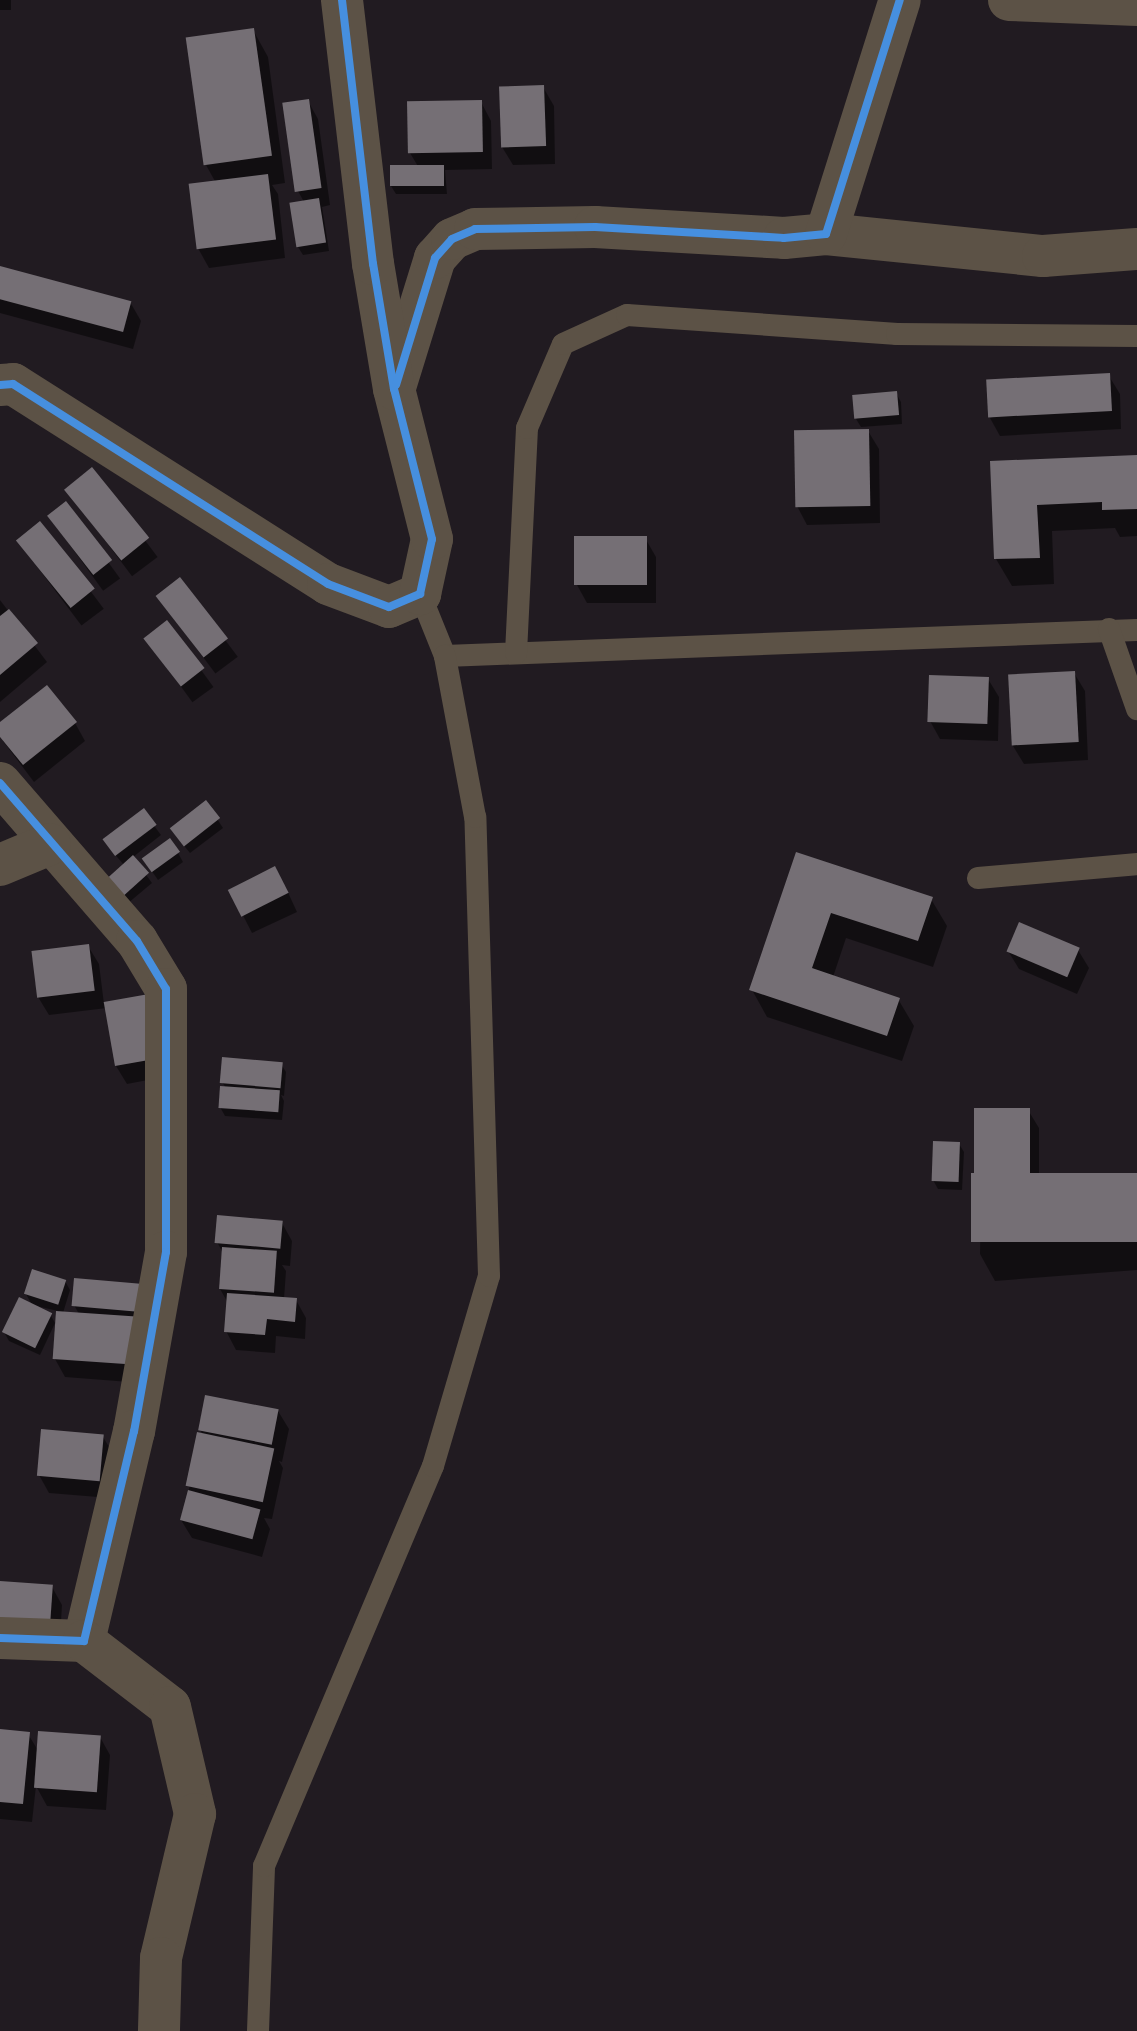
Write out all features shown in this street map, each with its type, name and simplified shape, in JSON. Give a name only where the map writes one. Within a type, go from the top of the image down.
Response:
[{"type":"street","points":[[0,385],[13,384],[328,584],[389,607],[420,594],[432,539],[394,389],[373,264],[342,0]]},
{"type":"street","points":[[826,234],[900,0]]},
{"type":"street","points":[[1009,0],[1137,5]]},
{"type":"street","points":[[394,389],[435,258],[452,239],[475,229],[595,227],[784,238],[826,234],[1043,256],[1137,249]]},
{"type":"street","points":[[0,783],[137,941],[166,989],[166,1252],[134,1431],[84,1641]]},
{"type":"street","points":[[0,849],[50,844]]},
{"type":"street","points":[[0,865],[50,844]]},
{"type":"street","points":[[0,1638],[84,1641],[170,1707],[195,1814],[161,1958],[159,2031]]},
{"type":"lane","points":[[516,653],[527,428],[563,344],[627,315],[897,334],[1137,336]]},
{"type":"lane","points":[[258,2031],[264,1866],[433,1466],[489,1276],[475,817],[445,656],[420,594]]},
{"type":"lane","points":[[1109,629],[1137,709]]},
{"type":"lane","points":[[445,656],[1137,630]]},
{"type":"lane","points":[[978,878],[1137,864]]},
{"type":"building","points":[[254,28],[272,156],[204,165],[186,38]]},
{"type":"building","points":[[544,85],[546,146],[501,148],[499,87]]},
{"type":"building","points":[[309,99],[322,188],[295,192],[282,103]]},
{"type":"building","points":[[482,100],[483,152],[408,153],[407,101]]},
{"type":"building","points":[[390,165],[444,165],[444,186],[390,186]]},
{"type":"building","points":[[268,174],[276,240],[197,249],[189,184]]},
{"type":"building","points":[[319,198],[326,242],[296,247],[289,203]]},
{"type":"building","points":[[0,266],[131,301],[123,332],[0,299]]},
{"type":"building","points":[[1110,373],[1112,411],[988,417],[986,379]]},
{"type":"building","points":[[897,391],[899,415],[854,419],[852,395]]},
{"type":"building","points":[[869,429],[870,506],[795,507],[794,430]]},
{"type":"building","points":[[1137,455],[1137,509],[1102,510],[1102,502],[1037,505],[1040,558],[994,559],[990,461]]},
{"type":"building","points":[[92,467],[149,538],[121,560],[64,490]]},
{"type":"building","points":[[66,501],[112,560],[93,575],[47,516]]},
{"type":"building","points":[[40,521],[95,589],[71,608],[16,541]]},
{"type":"building","points":[[574,536],[647,536],[647,585],[574,585]]},
{"type":"building","points":[[180,577],[228,638],[204,658],[156,596]]},
{"type":"building","points":[[9,609],[38,643],[0,675],[0,616]]},
{"type":"building","points":[[167,620],[205,668],[181,687],[143,638]]},
{"type":"building","points":[[1075,671],[1079,742],[1012,745],[1008,675]]},
{"type":"building","points":[[929,675],[989,677],[987,724],[927,722]]},
{"type":"building","points":[[47,685],[77,722],[23,765],[0,737],[0,722]]},
{"type":"building","points":[[206,800],[220,818],[184,846],[170,828]]},
{"type":"building","points":[[144,808],[157,825],[115,856],[102,839]]},
{"type":"building","points":[[170,838],[180,852],[152,872],[142,859]]},
{"type":"building","points":[[796,852],[933,897],[918,941],[831,913],[812,968],[900,998],[887,1036],[749,990]]},
{"type":"building","points":[[133,855],[149,873],[123,896],[107,878]]},
{"type":"building","points":[[275,866],[289,893],[241,917],[228,890]]},
{"type":"building","points":[[1019,922],[1080,948],[1067,977],[1006,951]]},
{"type":"building","points":[[89,944],[95,991],[37,998],[31,951]]},
{"type":"building","points":[[149,994],[160,1058],[115,1066],[104,1002]]},
{"type":"building","points":[[222,1057],[283,1062],[281,1088],[220,1083]]},
{"type":"building","points":[[220,1086],[280,1090],[278,1112],[218,1108]]},
{"type":"building","points":[[974,1108],[1030,1108],[1030,1179],[974,1179]]},
{"type":"building","points":[[933,1141],[960,1142],[959,1182],[932,1181]]},
{"type":"building","points":[[971,1173],[1137,1173],[1137,1242],[971,1242]]},
{"type":"building","points":[[217,1215],[283,1221],[280,1249],[215,1243]]},
{"type":"building","points":[[222,1247],[277,1251],[274,1293],[219,1289]]},
{"type":"building","points":[[32,1269],[66,1280],[58,1305],[24,1294]]},
{"type":"building","points":[[74,1278],[158,1285],[155,1313],[72,1306]]},
{"type":"building","points":[[227,1293],[297,1298],[295,1322],[267,1319],[265,1335],[224,1332]]},
{"type":"building","points":[[19,1297],[52,1313],[35,1348],[2,1332]]},
{"type":"building","points":[[56,1311],[136,1317],[132,1364],[53,1359]]},
{"type":"building","points":[[205,1395],[279,1409],[272,1445],[198,1430]]},
{"type":"building","points":[[41,1429],[104,1434],[100,1481],[37,1476]]},
{"type":"building","points":[[197,1432],[274,1448],[263,1502],[186,1486]]},
{"type":"building","points":[[188,1490],[260,1509],[252,1539],[180,1520]]},
{"type":"building","points":[[0,1581],[53,1585],[49,1638],[0,1634]]},
{"type":"building","points":[[0,1729],[30,1732],[23,1804],[0,1802]]},
{"type":"building","points":[[38,1731],[101,1735],[97,1792],[34,1788]]},
{"type":"cycle path","points":[[0,385],[13,384],[328,584],[389,607],[420,594],[432,539],[394,389],[373,264],[342,0]]},
{"type":"cycle path","points":[[396,385],[435,258],[452,239],[475,229],[595,227],[784,238],[826,234],[900,0]]},
{"type":"cycle path","points":[[0,783],[137,941],[166,989],[166,1252],[134,1431],[84,1641],[0,1638]]}]
